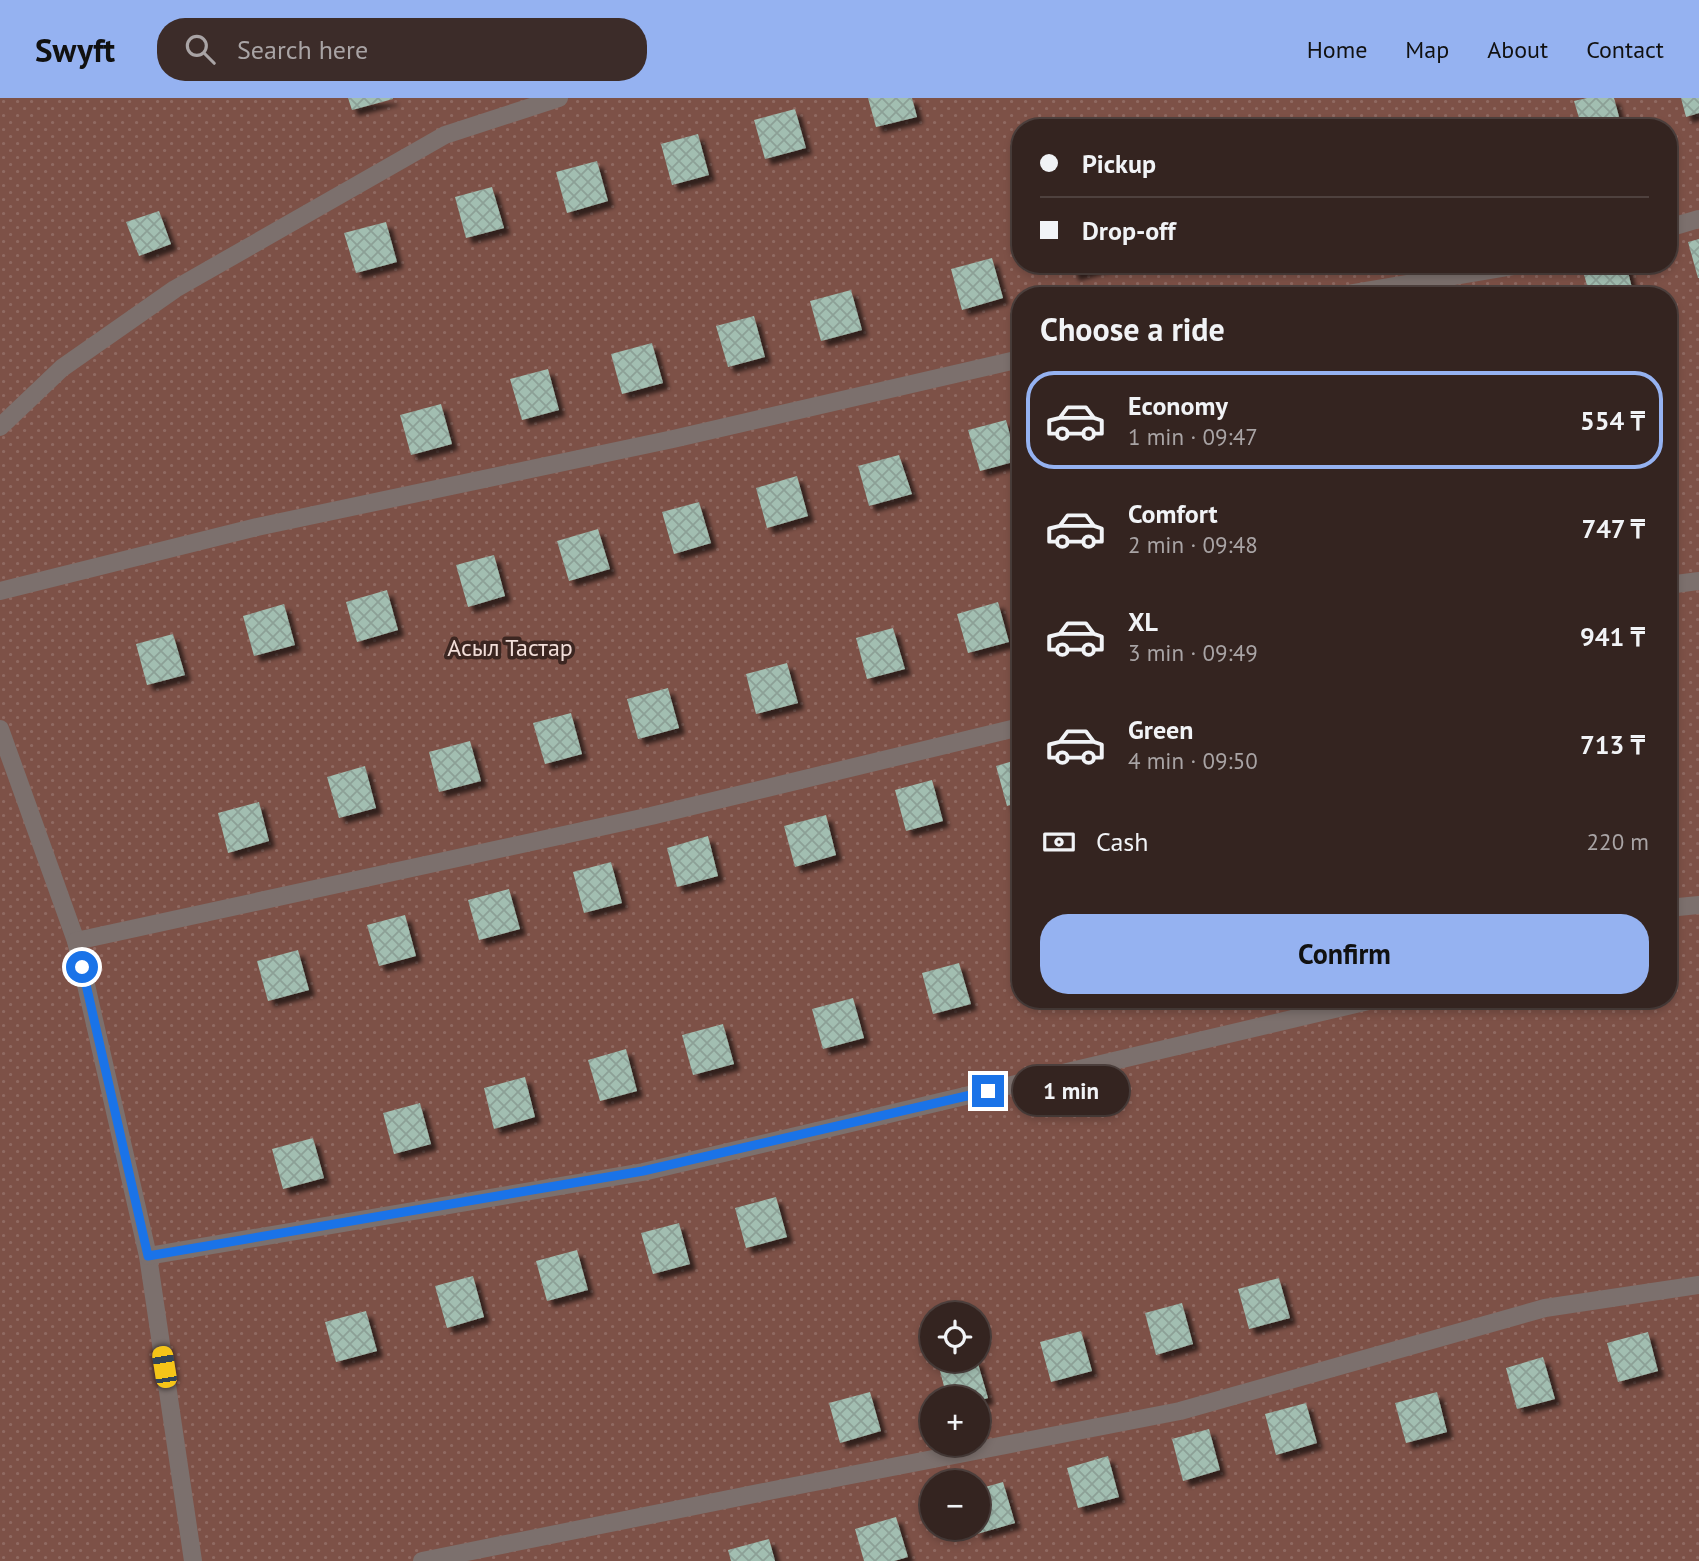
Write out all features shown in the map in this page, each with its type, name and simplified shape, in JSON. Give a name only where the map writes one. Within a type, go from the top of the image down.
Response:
[{"type":"street","points":[[0,427],[62,368],[175,289],[445,135],[559,98]]},
{"type":"street","points":[[1677,225],[1699,219]]},
{"type":"street","points":[[1388,287],[1472,273]]},
{"type":"street","points":[[0,591],[257,527],[673,439],[1012,361]]},
{"type":"street","points":[[1677,584],[1699,581]]},
{"type":"street","points":[[0,729],[76,941],[148,1256],[192,1561]]},
{"type":"street","points":[[76,941],[651,816],[1012,729]]},
{"type":"street","points":[[1677,907],[1699,905]]},
{"type":"street","points":[[148,1256],[643,1171],[1339,1008]]},
{"type":"street","points":[[422,1561],[1180,1410],[1545,1308],[1699,1285]]},
{"type":"green space","name":"Асыл Тастар","points":[[0,98],[1699,98],[1699,1561],[0,1561]]},
{"type":"building","points":[[348,98],[393,98],[393,99],[352,110]]},
{"type":"building","points":[[868,98],[912,98],[917,117],[876,127]]},
{"type":"building","points":[[1614,98],[1620,119],[1579,119],[1574,101]]},
{"type":"building","points":[[1681,98],[1699,98],[1699,113],[1686,117]]},
{"type":"building","points":[[795,109],[806,148],[765,159],[754,120]]},
{"type":"building","points":[[698,134],[709,175],[672,185],[661,144]]},
{"type":"building","points":[[597,161],[608,201],[567,213],[556,172]]},
{"type":"building","points":[[492,187],[504,228],[466,238],[455,197]]},
{"type":"building","points":[[159,211],[171,244],[139,256],[126,222]]},
{"type":"building","points":[[386,222],[397,262],[356,273],[344,233]]},
{"type":"building","points":[[1699,239],[1699,278],[1698,278],[1688,242]]},
{"type":"building","points":[[992,258],[1003,298],[962,310],[951,269]]},
{"type":"building","points":[[1584,273],[1628,273],[1632,287],[1587,287]]},
{"type":"building","points":[[851,290],[862,330],[821,341],[810,301]]},
{"type":"building","points":[[754,316],[765,357],[728,367],[716,326]]},
{"type":"building","points":[[652,343],[663,383],[622,394],[611,354]]},
{"type":"building","points":[[548,369],[559,410],[522,420],[510,379]]},
{"type":"building","points":[[441,404],[452,444],[411,455],[400,415]]},
{"type":"building","points":[[1006,420],[1012,442],[1012,462],[980,471],[968,430]]},
{"type":"building","points":[[899,455],[912,494],[869,506],[858,466]]},
{"type":"building","points":[[797,476],[808,516],[767,528],[756,488]]},
{"type":"building","points":[[699,502],[711,543],[674,554],[662,512]]},
{"type":"building","points":[[598,529],[610,569],[569,581],[557,541]]},
{"type":"building","points":[[494,555],[505,596],[468,607],[456,565]]},
{"type":"building","points":[[387,590],[398,630],[357,642],[346,602]]},
{"type":"building","points":[[998,602],[1009,642],[968,653],[957,614]]},
{"type":"building","points":[[284,604],[295,645],[254,656],[243,616]]},
{"type":"building","points":[[893,628],[905,669],[867,679],[856,638]]},
{"type":"building","points":[[173,634],[185,675],[147,685],[136,644]]},
{"type":"building","points":[[787,663],[798,703],[756,714],[746,674]]},
{"type":"building","points":[[668,688],[679,728],[638,739],[627,699]]},
{"type":"building","points":[[571,713],[582,754],[545,764],[533,723]]},
{"type":"building","points":[[470,741],[481,781],[439,792],[429,752]]},
{"type":"building","points":[[1012,761],[1012,804],[1007,806],[996,766]]},
{"type":"building","points":[[365,766],[376,808],[339,818],[327,777]]},
{"type":"building","points":[[932,780],[943,821],[906,831],[895,790]]},
{"type":"building","points":[[259,802],[269,841],[228,853],[218,813]]},
{"type":"building","points":[[826,815],[836,855],[795,867],[784,826]]},
{"type":"building","points":[[708,836],[718,876],[677,887],[667,848]]},
{"type":"building","points":[[611,862],[622,903],[584,913],[573,872]]},
{"type":"building","points":[[509,889],[520,929],[479,940],[468,900]]},
{"type":"building","points":[[405,915],[416,956],[379,966],[367,925]]},
{"type":"building","points":[[298,950],[309,990],[268,1001],[257,961]]},
{"type":"building","points":[[959,963],[971,1004],[933,1014],[922,973]]},
{"type":"building","points":[[853,998],[864,1038],[823,1049],[812,1009]]},
{"type":"building","points":[[723,1024],[734,1064],[693,1075],[682,1035]]},
{"type":"building","points":[[626,1049],[637,1091],[600,1101],[588,1060]]},
{"type":"building","points":[[525,1077],[535,1117],[494,1129],[484,1088]]},
{"type":"building","points":[[420,1103],[431,1144],[394,1154],[383,1113]]},
{"type":"building","points":[[313,1138],[324,1178],[283,1189],[272,1149]]},
{"type":"building","points":[[776,1197],[787,1237],[746,1248],[735,1208]]},
{"type":"building","points":[[679,1223],[690,1264],[653,1274],[641,1233]]},
{"type":"building","points":[[577,1250],[588,1290],[547,1301],[536,1261]]},
{"type":"building","points":[[473,1276],[484,1317],[447,1328],[435,1286]]},
{"type":"building","points":[[1279,1278],[1290,1318],[1249,1329],[1238,1289]]},
{"type":"building","points":[[1182,1303],[1193,1344],[1156,1355],[1145,1313]]},
{"type":"building","points":[[366,1311],[377,1351],[336,1362],[325,1322]]},
{"type":"building","points":[[1081,1331],[1092,1371],[1051,1382],[1040,1342]]},
{"type":"building","points":[[1648,1332],[1658,1371],[1618,1382],[1607,1343]]},
{"type":"building","points":[[1543,1357],[1555,1399],[1517,1409],[1506,1368]]},
{"type":"building","points":[[940,1372],[980,1372],[985,1386],[944,1386]]},
{"type":"building","points":[[870,1392],[881,1431],[840,1443],[829,1403]]},
{"type":"building","points":[[1437,1392],[1447,1432],[1406,1443],[1395,1403]]},
{"type":"building","points":[[1306,1403],[1317,1443],[1276,1455],[1265,1414]]},
{"type":"building","points":[[1209,1429],[1220,1470],[1183,1481],[1172,1439]]},
{"type":"building","points":[[1108,1456],[1119,1497],[1078,1508],[1067,1468]]},
{"type":"building","points":[[1003,1482],[1015,1523],[990,1530],[990,1486]]},
{"type":"building","points":[[896,1517],[908,1557],[894,1561],[864,1561],[855,1529]]},
{"type":"building","points":[[769,1539],[775,1561],[731,1561],[728,1550]]},
{"type":"route","points":[[82,967],[148,1256],[643,1171],[988,1091]]}]
